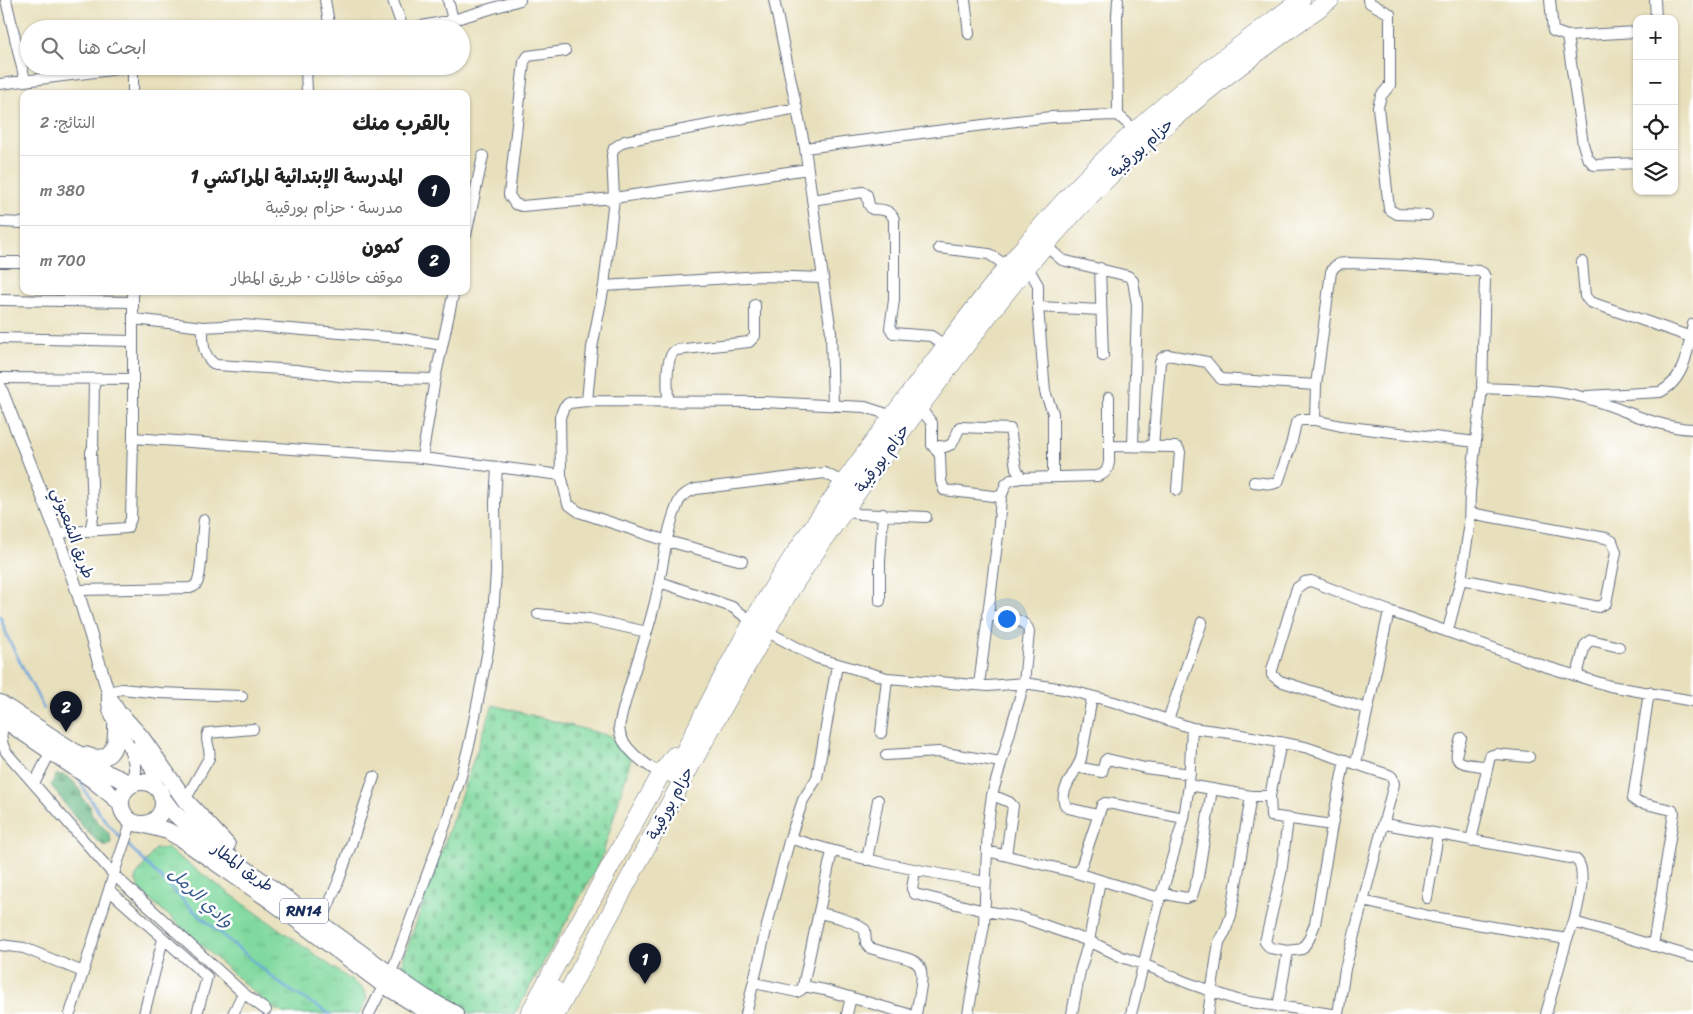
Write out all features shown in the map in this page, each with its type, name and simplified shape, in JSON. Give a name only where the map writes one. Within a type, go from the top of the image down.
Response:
[{"type":"highway","name":"حزام بورقيبة","points":[[556,1014],[609,905],[759,627],[788,564],[844,483],[1007,266],[1062,203],[1136,131],[1196,78],[1301,0]]},
{"type":"highway","name":"حزام بورقيبة","points":[[759,627],[796,582],[846,508],[919,407],[999,301],[1045,245],[1116,170],[1162,128],[1243,62],[1330,0]]},
{"type":"highway","points":[[529,1014],[660,774],[705,726]]},
{"type":"highway","points":[[568,1014],[684,798],[705,726]]},
{"type":"highway","name":"حزام بورقيبة","points":[[542,1014],[609,905]]},
{"type":"main road","name":"RN14","points":[[0,703],[107,773],[133,784],[149,783],[161,795]]},
{"type":"main road","points":[[3,719],[92,780],[121,803]]},
{"type":"main road","points":[[75,752],[95,759],[106,756],[114,746],[119,721],[141,737],[185,800],[231,849],[280,894]]},
{"type":"main road","points":[[133,784],[124,792],[121,803],[124,813],[137,822],[149,822],[159,815],[162,809],[161,795]]},
{"type":"main road","name":"طريق المطار","points":[[161,795],[172,811],[196,833],[321,923],[387,980],[431,1014]]},
{"type":"main road","name":"طريق المطار","points":[[137,822],[168,831],[180,838],[387,980],[455,1014]]},
{"type":"street","points":[[6,0],[20,56]]},
{"type":"street","points":[[325,0],[328,20]]},
{"type":"street","points":[[393,0],[401,20]]},
{"type":"street","points":[[448,0],[453,20],[520,0]]},
{"type":"street","points":[[774,0],[805,148],[824,278],[831,332],[833,406]]},
{"type":"street","points":[[965,0],[969,34]]},
{"type":"street","points":[[1118,0],[1118,115]]},
{"type":"street","points":[[1368,0],[1390,14],[1390,85],[1381,96],[1378,107],[1389,209],[1397,214],[1427,214]]},
{"type":"street","points":[[1550,0],[1553,31],[1567,36],[1633,32]]},
{"type":"street","points":[[1655,0],[1656,15]]},
{"type":"street","points":[[1567,36],[1586,157],[1594,165],[1633,163]]},
{"type":"street","points":[[565,51],[528,56],[524,62],[509,195],[515,204],[522,206],[614,198],[808,169]]},
{"type":"street","points":[[25,75],[26,80]]},
{"type":"street","points":[[0,84],[69,75]]},
{"type":"street","points":[[134,90],[137,75]]},
{"type":"street","points":[[306,75],[307,90]]},
{"type":"street","points":[[588,400],[592,348],[604,286],[614,198],[612,155],[614,148],[625,141],[797,108]]},
{"type":"street","points":[[805,148],[1052,118],[1118,115],[1136,131]]},
{"type":"street","points":[[470,216],[483,156]]},
{"type":"street","points":[[812,200],[863,192],[867,195],[872,209],[891,213],[894,220],[894,300],[890,328],[893,333],[931,336],[946,346]]},
{"type":"street","points":[[0,222],[20,222]]},
{"type":"street","points":[[1045,245],[1062,260],[1128,276],[1134,281],[1136,289],[1137,341],[1133,446]]},
{"type":"street","points":[[939,248],[989,254],[1007,266]]},
{"type":"street","points":[[0,262],[20,262]]},
{"type":"street","points":[[1582,262],[1585,296],[1590,302],[1690,337]]},
{"type":"street","points":[[1315,420],[1316,384],[1334,266],[1340,263],[1404,265],[1484,273],[1486,282],[1482,388],[1470,492],[1470,513],[1461,579],[1448,630]]},
{"type":"street","points":[[1027,266],[1038,285],[1045,392],[1053,413],[1053,477]]},
{"type":"street","points":[[1100,268],[1103,356]]},
{"type":"street","points":[[604,286],[762,276],[824,278]]},
{"type":"street","points":[[422,458],[442,345],[453,295]]},
{"type":"street","points":[[0,300],[133,296],[131,519],[127,528],[57,533]]},
{"type":"street","points":[[668,402],[669,360],[672,352],[749,342],[755,336],[755,305]]},
{"type":"street","points":[[1038,307],[1101,310]]},
{"type":"street","points":[[134,319],[203,327],[252,326],[400,338],[442,345]]},
{"type":"street","points":[[1581,396],[1660,392],[1667,388],[1674,382],[1687,357],[1693,324]]},
{"type":"street","points":[[203,327],[204,351],[216,366],[296,370],[346,377],[436,379]]},
{"type":"street","points":[[0,338],[133,341]]},
{"type":"street","points":[[1153,447],[1160,362],[1164,356],[1182,356],[1207,362],[1221,379],[1316,384]]},
{"type":"street","points":[[0,378],[133,380]]},
{"type":"street","points":[[90,531],[93,517],[91,462],[94,379]]},
{"type":"street","name":"طريق الشعبوني","points":[[0,387],[57,533],[77,590],[108,692],[109,711],[119,721],[146,757],[161,795]]},
{"type":"street","points":[[1482,388],[1553,392],[1581,396],[1675,428],[1693,429]]},
{"type":"street","points":[[979,685],[998,536],[1001,497],[1006,484],[1011,480],[1020,478],[1098,476],[1105,474],[1109,466],[1109,397]]},
{"type":"street","points":[[742,561],[667,540],[574,510],[566,499],[562,475],[560,417],[564,407],[569,403],[588,400],[764,402],[865,407],[894,416]]},
{"type":"street","points":[[919,407],[932,423],[932,445],[940,455],[941,481],[944,490],[1001,497]]},
{"type":"street","points":[[1254,482],[1272,484],[1278,482],[1292,445],[1296,423],[1300,420],[1315,420],[1342,426],[1476,442]]},
{"type":"street","points":[[932,445],[945,447],[952,444],[960,427],[1010,429],[1016,468],[1020,478]]},
{"type":"street","points":[[133,438],[422,458],[562,475]]},
{"type":"street","points":[[1110,446],[1175,447],[1180,450],[1176,490]]},
{"type":"street","points":[[369,1014],[387,980],[449,814],[470,741],[492,615],[496,572],[495,502],[497,467]]},
{"type":"street","points":[[660,774],[643,762],[624,742],[620,734],[621,720],[647,632],[660,582],[667,540],[680,498],[687,492],[696,489],[825,473],[844,483]]},
{"type":"street","points":[[846,508],[858,514],[926,517]]},
{"type":"street","points":[[1461,579],[1598,607],[1606,603],[1616,552],[1612,541],[1606,538],[1470,513]]},
{"type":"street","points":[[880,601],[883,514]]},
{"type":"street","points":[[77,590],[190,588],[195,586],[199,574],[204,520]]},
{"type":"street","points":[[1366,709],[1280,681],[1272,675],[1297,588],[1305,582],[1310,581],[1389,611],[1448,630],[1509,654],[1610,686],[1693,701]]},
{"type":"street","points":[[660,582],[732,607],[759,627],[805,653],[837,665],[887,678],[996,686],[1024,683],[1064,689],[1192,728],[1305,747],[1389,775],[1394,780],[1394,784],[1385,824],[1362,901],[1345,969],[1338,1014]]},
{"type":"street","points":[[1288,819],[1281,874],[1265,942],[1270,948],[1288,951],[1302,949],[1312,933],[1332,825],[1366,709],[1389,611]]},
{"type":"street","points":[[538,614],[589,619],[647,632]]},
{"type":"street","points":[[968,1014],[985,911],[987,851],[992,795],[1024,683],[1028,632],[1027,626],[1021,621],[987,615]]},
{"type":"street","points":[[1168,720],[1202,622]]},
{"type":"street","points":[[1577,675],[1585,645],[1591,640],[1619,648]]},
{"type":"street","points":[[746,1014],[790,838],[803,800],[817,778],[837,665]]},
{"type":"street","points":[[881,733],[887,678]]},
{"type":"street","points":[[108,692],[122,689],[160,693],[242,696]]},
{"type":"street","points":[[1649,692],[1633,799],[1637,802],[1672,810],[1674,813],[1653,946]]},
{"type":"street","points":[[1092,697],[1081,759],[1078,767],[1069,779],[1063,800],[1064,805],[1068,808],[1098,815]]},
{"type":"street","points":[[3,719],[1,742],[10,756],[114,875],[267,1013]]},
{"type":"street","name":"طريق الشعبوني","points":[[119,721],[134,760],[133,784]]},
{"type":"street","points":[[1132,1014],[1161,896],[1184,818],[1190,774],[1192,728]]},
{"type":"street","points":[[185,800],[211,753],[206,738],[208,733],[253,729]]},
{"type":"street","points":[[1461,738],[1456,756],[1457,759],[1461,762],[1487,767]]},
{"type":"street","points":[[1281,742],[1270,796],[1271,816],[1332,825]]},
{"type":"street","points":[[34,784],[51,751]]},
{"type":"street","points":[[886,755],[939,752],[1001,762]]},
{"type":"street","points":[[1471,841],[1488,759],[1492,754],[1529,757]]},
{"type":"street","points":[[1078,767],[1102,772],[1107,759],[1146,768],[1190,774]]},
{"type":"street","points":[[321,923],[339,880],[374,777]]},
{"type":"street","points":[[1189,785],[1251,796],[1270,796]]},
{"type":"street","points":[[987,851],[1161,896],[1186,898],[1192,896],[1198,878],[1212,789]]},
{"type":"street","points":[[992,795],[1009,802],[1013,806],[1006,855]]},
{"type":"street","points":[[1208,1014],[1219,942],[1231,915],[1251,796]]},
{"type":"street","points":[[867,860],[878,800]]},
{"type":"street","points":[[1079,874],[1100,808],[1105,803],[1184,818]]},
{"type":"street","points":[[70,1014],[114,875],[137,822]]},
{"type":"street","points":[[1385,824],[1569,858],[1578,862],[1582,868],[1579,901],[1546,1014]]},
{"type":"street","points":[[1427,898],[1438,835]]},
{"type":"street","points":[[790,838],[867,860],[986,882]]},
{"type":"street","points":[[754,983],[797,992],[801,990],[832,851]]},
{"type":"street","points":[[915,870],[912,889],[915,894],[985,911],[1021,917],[1089,941],[1122,957],[1212,992],[1250,1003],[1332,1014]]},
{"type":"street","points":[[1072,1014],[1080,972],[1089,941],[1100,880]]},
{"type":"street","points":[[109,890],[207,977]]},
{"type":"street","points":[[1362,901],[1441,918],[1567,940]]},
{"type":"street","points":[[818,913],[840,918],[862,927],[865,930],[866,943],[870,948],[909,958],[918,964],[921,968],[922,980],[916,1014]]},
{"type":"street","points":[[1574,922],[1693,957]]},
{"type":"street","points":[[144,1014],[163,939]]},
{"type":"street","points":[[0,945],[24,948],[83,972]]},
{"type":"street","points":[[1278,1007],[1288,951]]},
{"type":"street","points":[[197,1014],[207,977],[216,969]]},
{"type":"street","points":[[803,986],[851,997],[908,1014]]},
{"type":"street","points":[[234,1014],[243,993]]},
{"type":"street","points":[[847,1014],[851,997]]},
{"type":"green space","points":[[493,705],[610,736],[631,759],[601,860],[518,1008],[514,1014],[471,1014],[444,1000],[399,971]]},
{"type":"green space","points":[[56,775],[64,775],[73,781],[80,790],[82,798],[90,806],[91,814],[110,835],[111,843],[106,847],[83,827],[51,785]]},
{"type":"green space","points":[[166,848],[363,989],[367,998],[359,1014],[285,1014],[268,1005],[140,890],[135,878],[155,849]]},
{"type":"waterway","name":"وادي الرمل","points":[[0,616],[8,638],[44,709]]},
{"type":"waterway","name":"وادي الرمل","points":[[79,779],[98,811],[122,839]]},
{"type":"waterway","name":"وادي الرمل","points":[[128,845],[193,910],[283,986],[330,1014]]},
{"type":"place","name":"كمون","points":[[66,732]]},
{"type":"place","name":"المدرسة الإبتدائية المراكشي 1","points":[[645,984]]}]
